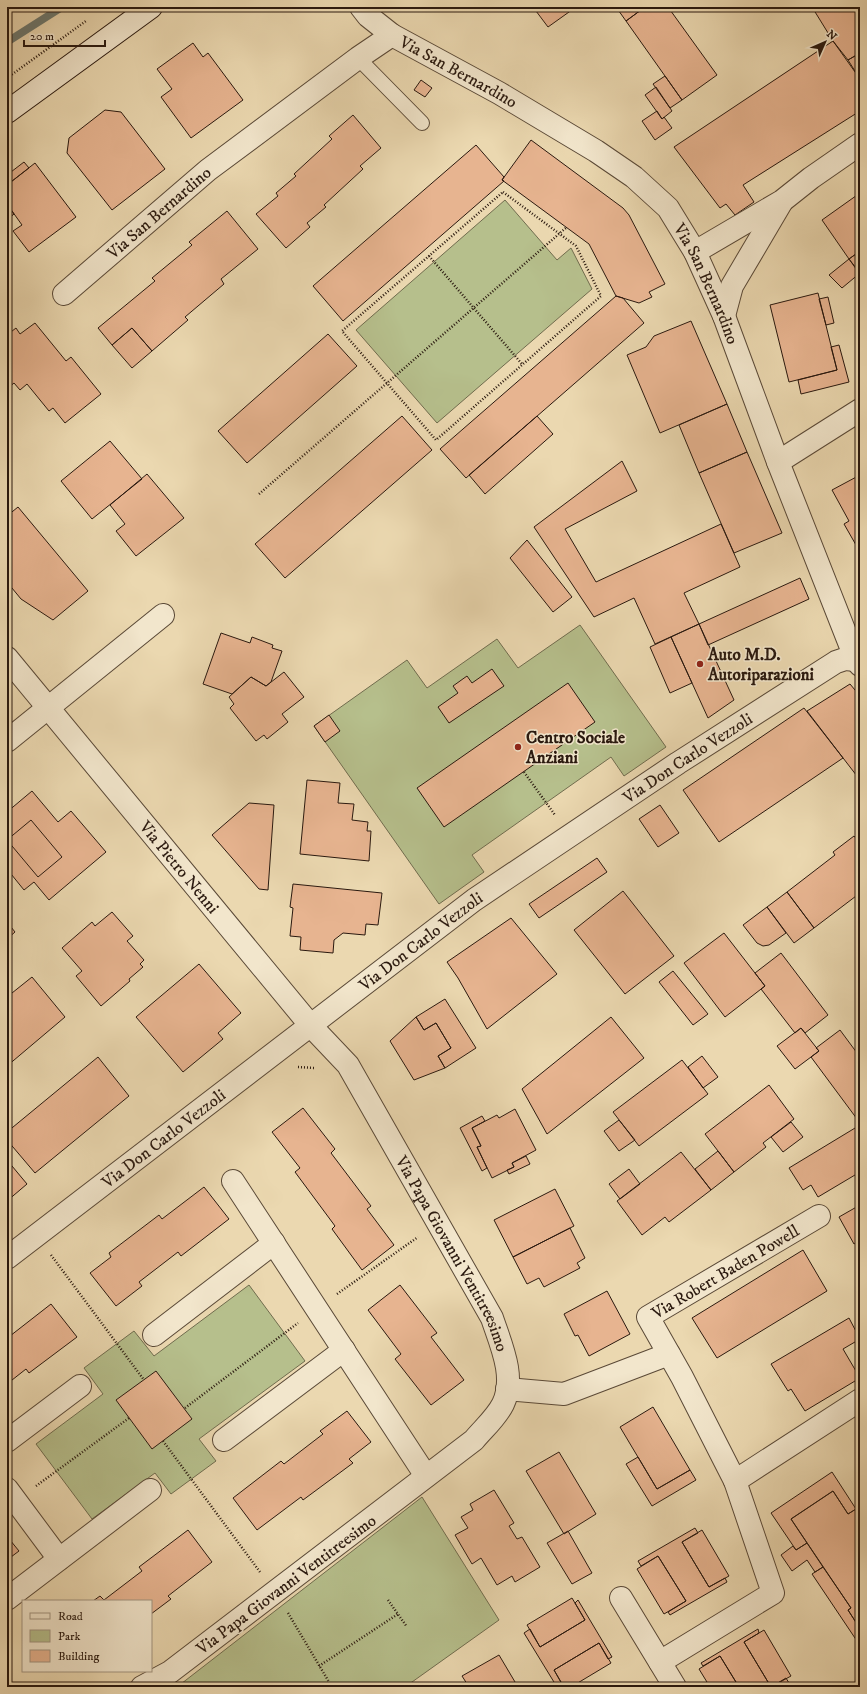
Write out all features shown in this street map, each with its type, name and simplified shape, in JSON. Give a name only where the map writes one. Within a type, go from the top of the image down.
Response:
[{"type":"street","points":[[7,112],[150,7]]},
{"type":"street","name":"Via San Bernardino","points":[[361,7],[368,16],[392,35],[499,93],[596,151],[629,174],[668,208],[695,252],[724,316],[778,462],[859,661]]},
{"type":"street","name":"Via San Bernardino","points":[[64,294],[208,170],[358,58],[392,35]]},
{"type":"street","points":[[695,252],[782,200],[860,144]]},
{"type":"street","points":[[724,316],[732,286],[782,200]]},
{"type":"street","points":[[778,462],[860,410]]},
{"type":"street","points":[[7,741],[163,615]]},
{"type":"street","name":"Via Pietro Nenni","points":[[7,658],[310,1026]]},
{"type":"street","name":"Via Don Carlo Vezzoli","points":[[7,1258],[474,900],[678,763],[836,662],[845,659],[859,661]]},
{"type":"street","name":"Via Papa Giovanni Ventitreesimo","points":[[142,1687],[170,1672],[474,1440],[503,1404],[507,1389],[508,1376],[505,1357],[492,1318],[348,1065],[310,1026]]},
{"type":"street","points":[[233,1181],[426,1476]]},
{"type":"street","name":"Via Robert Baden Powell","points":[[660,1662],[773,1593],[735,1481],[682,1377],[648,1317],[819,1216]]},
{"type":"street","points":[[154,1335],[274,1243]]},
{"type":"street","points":[[224,1440],[344,1350]]},
{"type":"street","points":[[507,1389],[564,1394],[669,1354]]},
{"type":"street","points":[[7,1441],[80,1386]]},
{"type":"street","points":[[735,1481],[860,1400]]},
{"type":"street","points":[[7,1599],[150,1490]]},
{"type":"street","points":[[12,1495],[59,1559]]},
{"type":"street","points":[[621,1598],[675,1687]]},
{"type":"lane","points":[[358,58],[422,123]]},
{"type":"path","points":[[7,78],[88,19]]},
{"type":"path","points":[[503,192],[559,234],[576,246],[601,296],[436,440],[342,332],[503,192]]},
{"type":"path","points":[[259,494],[567,227]]},
{"type":"path","points":[[429,256],[522,364]]},
{"type":"path","points":[[524,772],[570,836]]},
{"type":"path","points":[[49,1252],[144,1380]]},
{"type":"path","points":[[12,1495],[129,1418]]},
{"type":"path","points":[[163,1441],[244,1551]]},
{"type":"path","points":[[275,1592],[332,1687]]},
{"type":"path","points":[[388,1600],[407,1627]]},
{"type":"path","points":[[319,1666],[398,1614]]},
{"type":"green space","points":[[505,200],[557,260],[571,248],[592,289],[437,423],[356,330]]},
{"type":"green space","points":[[580,625],[666,747],[624,776],[611,757],[472,855],[484,872],[439,904],[314,726],[407,660],[427,688],[497,639],[518,668]]},
{"type":"green space","points":[[249,1285],[305,1361],[199,1439],[216,1461],[171,1494],[155,1473],[92,1519],[36,1444],[103,1394],[84,1368],[134,1331],[154,1356]]},
{"type":"green space","points":[[422,1497],[499,1620],[405,1687],[177,1687]]},
{"type":"building","points":[[533,7],[576,7],[548,27]]},
{"type":"building","points":[[616,7],[645,7],[626,21]]},
{"type":"building","points":[[645,7],[668,7],[717,75],[682,100],[626,21]]},
{"type":"building","points":[[812,7],[860,7],[860,53],[848,60],[833,41]]},
{"type":"building","points":[[833,41],[860,79],[860,111],[743,185],[754,202],[735,215],[726,204],[720,208],[674,147]]},
{"type":"building","points":[[193,43],[203,57],[208,53],[243,100],[191,138],[161,97],[172,89],[157,69]]},
{"type":"building","points":[[860,53],[860,79],[848,60]]},
{"type":"building","points":[[665,76],[682,100],[670,108],[653,84]]},
{"type":"building","points":[[421,80],[432,88],[425,97],[414,90]]},
{"type":"building","points":[[656,87],[672,111],[662,119],[645,95]]},
{"type":"building","points":[[105,110],[121,112],[165,169],[112,210],[67,153],[69,138]]},
{"type":"building","points":[[657,111],[662,119],[664,117],[672,128],[655,140],[642,121]]},
{"type":"building","points":[[353,115],[381,148],[360,166],[363,169],[324,205],[326,207],[307,223],[310,227],[286,248],[256,214],[278,196],[276,193],[296,176],[294,174],[332,139],[329,136]]},
{"type":"building","points":[[531,140],[623,208],[629,215],[665,284],[649,292],[652,297],[639,303],[616,296],[589,244],[502,180]]},
{"type":"building","points":[[476,145],[504,177],[502,180],[504,181],[343,321],[313,286]]},
{"type":"building","points":[[24,162],[29,168],[7,185],[7,175]]},
{"type":"building","points":[[35,163],[76,217],[29,252],[13,231],[22,225],[7,204],[7,185]]},
{"type":"building","points":[[860,193],[860,251],[849,259],[822,220]]},
{"type":"building","points":[[7,204],[14,214],[7,220]]},
{"type":"building","points":[[227,211],[258,249],[221,279],[224,284],[185,317],[188,320],[152,351],[132,328],[112,345],[98,328],[155,281],[152,278],[192,245],[189,242]]},
{"type":"building","points":[[860,251],[860,272],[859,273],[849,259]]},
{"type":"building","points":[[849,259],[860,273],[842,288],[829,275]]},
{"type":"building","points":[[818,293],[837,370],[789,382],[770,305]]},
{"type":"building","points":[[616,296],[623,298],[644,323],[466,478],[440,449]]},
{"type":"building","points":[[828,297],[834,323],[826,325],[819,299]]},
{"type":"building","points":[[691,321],[727,404],[660,433],[627,355],[646,347],[654,336]]},
{"type":"building","points":[[35,323],[66,361],[71,357],[101,394],[65,423],[53,408],[49,411],[27,384],[20,390],[14,383],[8,388],[7,386],[7,335],[16,328],[20,334]]},
{"type":"building","points":[[132,328],[152,351],[132,368],[112,345]]},
{"type":"building","points":[[328,334],[357,366],[247,463],[218,431]]},
{"type":"building","points":[[839,345],[849,382],[801,394],[798,380],[837,370],[831,347]]},
{"type":"building","points":[[727,404],[747,452],[699,473],[679,425]]},
{"type":"building","points":[[402,416],[432,450],[285,578],[255,544]]},
{"type":"building","points":[[537,416],[553,434],[485,494],[469,475]]},
{"type":"building","points":[[110,441],[142,479],[92,519],[61,481]]},
{"type":"building","points":[[747,452],[782,533],[734,553],[699,473]]},
{"type":"building","points":[[622,461],[637,491],[565,529],[596,582],[721,524],[740,567],[684,593],[699,624],[655,644],[634,598],[594,617],[534,527]]},
{"type":"building","points":[[147,474],[184,518],[136,556],[116,531],[125,524],[110,505]]},
{"type":"building","points":[[860,475],[860,552],[844,524],[849,521],[832,490]]},
{"type":"building","points":[[18,507],[88,591],[53,620],[21,599],[7,582],[7,516]]},
{"type":"building","points":[[527,540],[572,597],[553,612],[510,558]]},
{"type":"building","points":[[800,578],[809,599],[708,645],[699,624]]},
{"type":"building","name":"Auto M.D. Autoriparazioni","points":[[699,624],[734,700],[708,718],[671,637]]},
{"type":"building","points":[[221,633],[250,643],[252,637],[273,645],[272,648],[282,651],[271,682],[266,686],[251,677],[232,694],[203,684]]},
{"type":"building","points":[[671,637],[692,683],[670,693],[650,647]]},
{"type":"building","points":[[492,669],[504,686],[449,723],[438,707],[458,693],[453,686],[467,676],[472,683]]},
{"type":"building","points":[[284,672],[304,697],[282,714],[288,722],[267,739],[264,735],[256,741],[230,708],[234,704],[229,697],[251,677],[266,686]]},
{"type":"building","name":"Centro Sociale Anziani","points":[[568,683],[595,722],[444,827],[417,788]]},
{"type":"building","points":[[850,684],[860,696],[860,780],[807,711]]},
{"type":"building","points":[[804,708],[843,758],[719,842],[683,790]]},
{"type":"building","points":[[329,715],[340,731],[325,742],[314,726]]},
{"type":"building","points":[[307,780],[340,783],[338,803],[354,804],[352,820],[368,822],[367,831],[371,831],[369,861],[300,854]]},
{"type":"building","points":[[32,791],[58,822],[71,811],[106,852],[49,900],[34,882],[24,890],[7,869],[7,812]]},
{"type":"building","points":[[249,803],[274,805],[268,890],[259,889],[212,835]]},
{"type":"building","points":[[660,805],[679,833],[658,847],[639,819]]},
{"type":"building","points":[[31,820],[62,857],[38,877],[7,840]]},
{"type":"building","points":[[854,836],[860,843],[860,893],[814,928],[787,892],[835,855],[833,852]]},
{"type":"building","points":[[597,858],[607,872],[539,918],[529,904]]},
{"type":"building","points":[[293,884],[382,893],[378,925],[366,924],[365,935],[343,933],[334,940],[333,953],[300,950],[301,937],[290,936],[293,908],[290,907]]},
{"type":"building","points":[[623,891],[674,956],[625,994],[574,930]]},
{"type":"building","points":[[787,892],[814,928],[794,943],[767,907]]},
{"type":"building","points":[[767,907],[786,933],[769,945],[763,946],[757,943],[743,925]]},
{"type":"building","points":[[112,912],[133,936],[127,941],[144,960],[140,964],[143,967],[129,979],[130,981],[101,1006],[76,976],[82,971],[62,948],[92,922],[95,926]]},
{"type":"building","points":[[511,918],[557,974],[487,1029],[458,978],[447,962]]},
{"type":"building","points":[[7,922],[15,932],[7,939]]},
{"type":"building","points":[[724,933],[765,986],[725,1017],[684,963]]},
{"type":"building","points":[[781,953],[828,1015],[805,1033],[801,1028],[795,1033],[761,989],[765,986],[755,973]]},
{"type":"building","points":[[199,964],[241,1013],[218,1033],[223,1039],[183,1072],[136,1017]]},
{"type":"building","points":[[673,971],[708,1014],[693,1025],[659,982]]},
{"type":"building","points":[[32,977],[65,1017],[7,1066],[7,997]]},
{"type":"building","points":[[445,999],[476,1048],[445,1068],[438,1056],[451,1048],[436,1023],[424,1030],[416,1017]]},
{"type":"building","points":[[416,1017],[424,1030],[436,1023],[451,1048],[438,1056],[445,1068],[414,1080],[390,1041]]},
{"type":"building","points":[[611,1017],[644,1058],[547,1134],[522,1089]]},
{"type":"building","points":[[801,1028],[819,1051],[795,1069],[777,1046]]},
{"type":"building","points":[[840,1030],[860,1057],[860,1123],[811,1057],[819,1051],[816,1048]]},
{"type":"building","points":[[702,1056],[718,1077],[703,1088],[688,1067]]},
{"type":"building","points":[[98,1057],[129,1096],[35,1173],[7,1140],[7,1132]]},
{"type":"building","points":[[682,1060],[708,1094],[639,1146],[613,1112]]},
{"type":"building","points":[[769,1085],[794,1119],[763,1143],[766,1147],[734,1172],[705,1134]]},
{"type":"building","points":[[303,1108],[335,1149],[331,1153],[371,1206],[367,1209],[394,1245],[362,1270],[332,1229],[335,1226],[295,1172],[300,1168],[272,1132]]},
{"type":"building","points":[[515,1109],[536,1150],[512,1163],[514,1167],[492,1178],[477,1147],[481,1146],[472,1128],[497,1115],[499,1118]]},
{"type":"building","points":[[482,1116],[485,1121],[472,1128],[481,1146],[477,1147],[487,1168],[482,1171],[460,1128]]},
{"type":"building","points":[[619,1120],[635,1140],[619,1151],[604,1131]]},
{"type":"building","points":[[791,1122],[803,1137],[783,1152],[771,1137]]},
{"type":"building","points":[[860,1125],[860,1172],[818,1197],[811,1185],[803,1190],[789,1168]]},
{"type":"building","points":[[718,1151],[734,1172],[711,1190],[695,1169]]},
{"type":"building","points":[[681,1152],[711,1190],[669,1222],[665,1217],[642,1235],[617,1201]]},
{"type":"building","points":[[526,1156],[530,1164],[509,1174],[507,1170],[514,1167],[512,1163]]},
{"type":"building","points":[[7,1160],[27,1184],[7,1201]]},
{"type":"building","points":[[629,1169],[640,1184],[620,1199],[609,1184]]},
{"type":"building","points":[[204,1187],[229,1219],[181,1256],[178,1252],[139,1282],[142,1286],[116,1306],[90,1273],[111,1257],[109,1253],[159,1215],[162,1219]]},
{"type":"building","points":[[555,1189],[574,1226],[513,1257],[494,1220]]},
{"type":"building","points":[[860,1205],[860,1242],[859,1241],[854,1244],[839,1217]]},
{"type":"building","points":[[570,1228],[585,1258],[577,1263],[580,1268],[544,1287],[539,1278],[527,1284],[513,1257]]},
{"type":"building","points":[[803,1250],[827,1291],[717,1358],[692,1318]]},
{"type":"building","points":[[400,1285],[437,1333],[431,1337],[464,1380],[431,1405],[395,1359],[401,1354],[368,1310]]},
{"type":"building","points":[[607,1291],[630,1334],[589,1356],[578,1335],[575,1336],[564,1314]]},
{"type":"building","points":[[51,1304],[77,1337],[29,1373],[26,1369],[7,1384],[7,1332],[10,1336]]},
{"type":"building","points":[[849,1318],[860,1339],[843,1349],[860,1378],[805,1411],[791,1389],[788,1391],[771,1364]]},
{"type":"building","points":[[156,1371],[192,1419],[152,1449],[116,1400]]},
{"type":"building","points":[[653,1407],[690,1470],[657,1489],[620,1427]]},
{"type":"building","points":[[347,1411],[371,1442],[349,1459],[353,1463],[303,1500],[301,1497],[257,1530],[233,1498],[281,1461],[284,1464],[323,1434],[320,1431]]},
{"type":"building","points":[[559,1452],[596,1514],[564,1534],[526,1471]]},
{"type":"building","points":[[638,1457],[657,1489],[690,1470],[696,1480],[652,1506],[626,1464]]},
{"type":"building","points":[[832,1472],[856,1509],[848,1514],[833,1491],[791,1519],[807,1543],[796,1550],[771,1513]]},
{"type":"building","points":[[494,1490],[514,1523],[509,1526],[517,1539],[522,1537],[540,1567],[515,1582],[512,1576],[497,1585],[481,1558],[472,1564],[455,1535],[468,1528],[461,1517],[473,1510],[470,1504]]},
{"type":"building","points":[[833,1491],[848,1514],[856,1509],[860,1514],[860,1622],[857,1624],[848,1610],[851,1608],[791,1519]]},
{"type":"building","points":[[695,1528],[698,1533],[682,1542],[709,1587],[725,1578],[727,1582],[670,1615],[668,1612],[686,1601],[658,1556],[641,1566],[638,1561]]},
{"type":"building","points":[[188,1530],[212,1562],[168,1596],[171,1599],[152,1613],[152,1600],[104,1600],[142,1571],[139,1567]]},
{"type":"building","points":[[702,1530],[729,1576],[709,1587],[682,1542]]},
{"type":"building","points":[[568,1531],[592,1573],[572,1584],[547,1543]]},
{"type":"building","points":[[10,1540],[19,1551],[7,1560],[7,1542]]},
{"type":"building","points":[[807,1543],[823,1567],[815,1572],[807,1560],[792,1571],[781,1555],[793,1546],[796,1550]]},
{"type":"building","points":[[658,1556],[686,1601],[664,1614],[637,1569]]},
{"type":"building","points":[[823,1567],[851,1608],[848,1610],[857,1624],[860,1622],[859,1644],[812,1574]]},
{"type":"building","points":[[100,1596],[104,1600],[94,1600]]},
{"type":"building","points":[[572,1598],[585,1620],[540,1647],[527,1625]]},
{"type":"building","points":[[578,1600],[612,1657],[608,1659],[599,1643],[554,1670],[563,1686],[557,1687],[524,1633],[530,1629],[540,1647],[585,1620],[575,1603]]},
{"type":"building","points":[[758,1629],[759,1633],[744,1642],[771,1687],[739,1687],[720,1656],[703,1666],[701,1663]]},
{"type":"building","points":[[764,1630],[791,1676],[771,1687],[744,1642]]},
{"type":"building","points":[[599,1643],[611,1663],[571,1687],[564,1687],[554,1670]]},
{"type":"building","points":[[499,1655],[518,1687],[469,1687],[462,1676]]},
{"type":"building","points":[[720,1656],[739,1687],[710,1687],[699,1669]]},
{"type":"building","points":[[786,1678],[789,1683],[783,1687],[771,1687]]},
{"type":"waterway","points":[[7,42],[62,7]]},
{"type":"place","name":"Auto M.D. Autoriparazioni","points":[[700,664]]},
{"type":"place","name":"Centro Sociale Anziani","points":[[518,747]]}]
